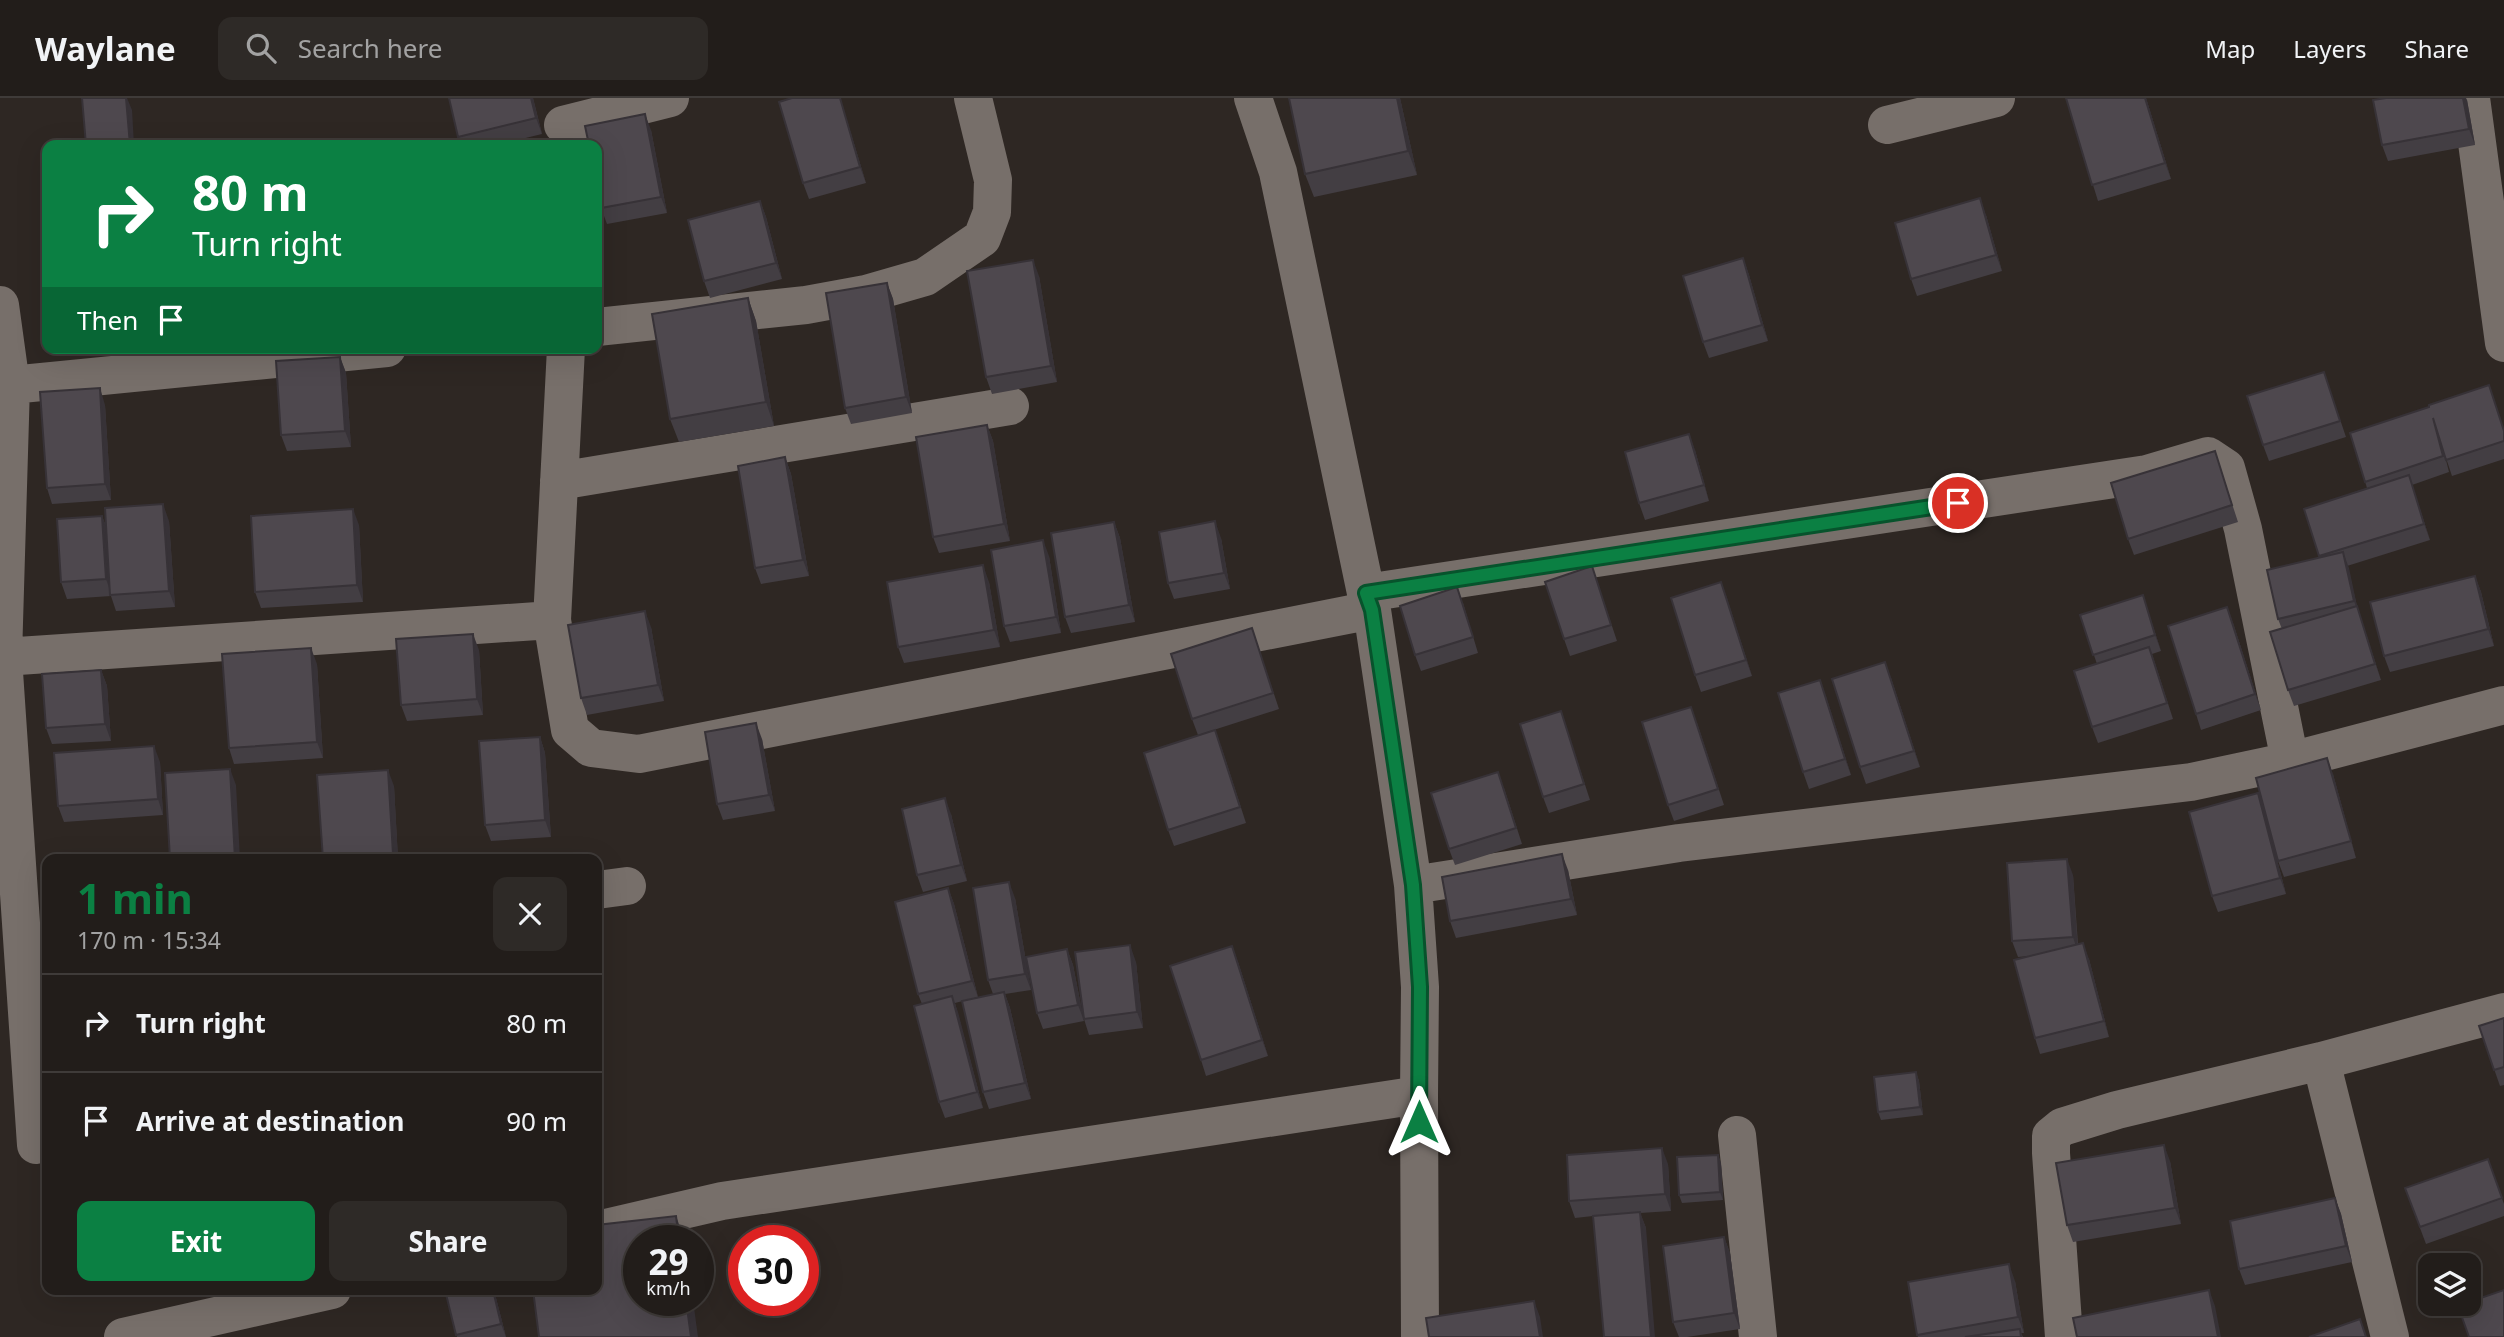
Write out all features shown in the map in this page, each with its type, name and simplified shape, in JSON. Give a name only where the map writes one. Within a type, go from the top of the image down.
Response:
[{"type":"street","points":[[561,123],[670,98]]},
{"type":"street","points":[[602,326],[806,305],[866,295],[925,277],[982,237],[992,212],[993,180],[973,98]]},
{"type":"street","points":[[1253,98],[1278,172],[1369,601],[1413,885],[1420,987],[1420,1337]]},
{"type":"street","points":[[1887,125],[1922,107],[1996,98]]},
{"type":"street","points":[[2471,98],[2504,344]]},
{"type":"street","points":[[0,305],[11,385],[3,674],[35,953],[36,1145]]},
{"type":"street","points":[[11,385],[326,354]]},
{"type":"street","points":[[566,354],[551,620],[570,730],[591,748],[639,754],[1369,601],[2147,474],[2208,456],[2226,468],[2243,529],[2290,761]]},
{"type":"street","points":[[559,481],[1010,406]]},
{"type":"street","points":[[3,674],[551,620]]},
{"type":"street","points":[[1413,885],[1679,843],[2191,782],[2290,761],[2504,705]]},
{"type":"street","points":[[2064,1337],[2051,1136],[2062,1127],[2117,1110],[2321,1061],[2504,1012]]},
{"type":"street","points":[[2321,1061],[2390,1337]]},
{"type":"street","points":[[602,1229],[722,1201],[1419,1095]]},
{"type":"street","points":[[1737,1135],[1758,1337]]},
{"type":"street","points":[[123,1337],[310,1295]]},
{"type":"building","points":[[82,98],[126,98],[130,140],[86,140]]},
{"type":"building","points":[[449,98],[531,98],[536,118],[458,137]]},
{"type":"building","points":[[792,98],[840,98],[860,167],[803,183],[779,102]]},
{"type":"building","points":[[1289,98],[1397,98],[1408,151],[1305,174]]},
{"type":"building","points":[[2066,98],[2145,98],[2165,163],[2092,185]]},
{"type":"building","points":[[2463,98],[2469,129],[2382,145],[2373,100]]},
{"type":"building","points":[[645,114],[661,197],[602,208],[602,140],[588,140],[585,126]]},
{"type":"building","points":[[1980,198],[1996,255],[1911,279],[1895,223]]},
{"type":"building","points":[[760,201],[776,263],[704,281],[688,220]]},
{"type":"building","points":[[1743,258],[1762,325],[1703,342],[1683,276]]},
{"type":"building","points":[[1033,260],[1051,366],[986,377],[967,271]]},
{"type":"building","points":[[887,283],[906,397],[845,408],[826,293]]},
{"type":"building","points":[[748,298],[766,402],[670,419],[652,314]]},
{"type":"building","points":[[340,357],[345,431],[281,435],[276,361]]},
{"type":"building","points":[[2324,372],[2340,421],[2263,445],[2247,396]]},
{"type":"building","points":[[2489,385],[2504,431],[2504,441],[2446,460],[2433,418],[2443,456],[2365,482],[2350,433]]},
{"type":"building","points":[[100,388],[105,484],[47,488],[40,392]]},
{"type":"building","points":[[987,425],[1004,524],[933,537],[916,437]]},
{"type":"building","points":[[1689,434],[1704,485],[1639,503],[1625,452]]},
{"type":"building","points":[[2215,451],[2232,505],[2128,539],[2111,483]]},
{"type":"building","points":[[785,457],[803,560],[755,568],[738,466]]},
{"type":"building","points":[[2409,475],[2424,524],[2319,556],[2304,509]]},
{"type":"building","points":[[163,504],[169,591],[110,595],[105,508]]},
{"type":"building","points":[[353,509],[357,585],[255,592],[251,516]]},
{"type":"building","points":[[102,516],[106,579],[61,582],[57,519]]},
{"type":"building","points":[[1215,521],[1224,573],[1168,583],[1159,532]]},
{"type":"building","points":[[1114,522],[1129,605],[1065,617],[1051,533]]},
{"type":"building","points":[[1043,540],[1056,617],[1004,626],[991,550]]},
{"type":"building","points":[[2343,552],[2354,601],[2278,619],[2267,570]]},
{"type":"building","points":[[983,565],[994,630],[898,647],[887,582]]},
{"type":"building","points":[[1592,566],[1611,625],[1564,639],[1545,582]]},
{"type":"building","points":[[2475,576],[2488,629],[2384,656],[2370,602]]},
{"type":"building","points":[[1721,582],[1746,660],[1695,675],[1671,598]]},
{"type":"building","points":[[1457,587],[1473,637],[1415,655],[1400,606]]},
{"type":"building","points":[[2143,595],[2155,635],[2093,655],[2080,615]]},
{"type":"building","points":[[2357,606],[2375,664],[2288,690],[2270,632]]},
{"type":"building","points":[[2227,607],[2255,694],[2196,714],[2168,626]]},
{"type":"building","points":[[645,611],[658,685],[581,698],[568,625]]},
{"type":"building","points":[[1252,628],[1273,693],[1192,719],[1171,654]]},
{"type":"building","points":[[473,634],[477,699],[401,705],[396,639]]},
{"type":"building","points":[[2149,647],[2167,703],[2092,727],[2074,671]]},
{"type":"building","points":[[311,648],[317,742],[229,748],[222,654]]},
{"type":"building","points":[[1885,662],[1914,751],[1860,767],[1832,679]]},
{"type":"building","points":[[101,670],[105,724],[46,728],[42,674]]},
{"type":"building","points":[[1820,680],[1845,759],[1803,772],[1778,693]]},
{"type":"building","points":[[1691,707],[1718,789],[1668,805],[1642,722]]},
{"type":"building","points":[[1561,711],[1584,784],[1543,797],[1520,724]]},
{"type":"building","points":[[756,723],[769,795],[717,804],[705,732]]},
{"type":"building","points":[[1215,730],[1240,807],[1168,830],[1144,753]]},
{"type":"building","points":[[540,737],[545,820],[485,825],[479,741]]},
{"type":"building","points":[[154,746],[158,799],[58,806],[54,753]]},
{"type":"building","points":[[2327,758],[2351,841],[2278,861],[2256,778]]},
{"type":"building","points":[[230,769],[235,854],[170,854],[165,773]]},
{"type":"building","points":[[388,770],[393,854],[323,854],[317,775]]},
{"type":"building","points":[[1498,772],[1516,828],[1449,849],[1431,793]]},
{"type":"building","points":[[2258,793],[2280,878],[2212,896],[2189,812]]},
{"type":"building","points":[[945,798],[961,865],[917,875],[902,809]]},
{"type":"building","points":[[1562,854],[1571,899],[1450,921],[1442,877]]},
{"type":"building","points":[[2067,859],[2073,937],[2012,941],[2007,863]]},
{"type":"building","points":[[1009,882],[1025,974],[988,980],[973,888]]},
{"type":"building","points":[[948,888],[972,981],[918,994],[895,902]]},
{"type":"building","points":[[2083,943],[2104,1021],[2035,1038],[2014,960]]},
{"type":"building","points":[[1130,945],[1137,1012],[1084,1019],[1075,952]]},
{"type":"building","points":[[1232,946],[1262,1040],[1201,1060],[1170,966]]},
{"type":"building","points":[[1067,949],[1078,1005],[1037,1013],[1026,957]]},
{"type":"building","points":[[1004,992],[1025,1083],[983,1092],[962,1001]]},
{"type":"building","points":[[952,996],[977,1092],[939,1102],[914,1006]]},
{"type":"building","points":[[2504,1018],[2504,1067],[2494,1070],[2479,1026]]},
{"type":"building","points":[[1916,1072],[1920,1107],[1878,1112],[1874,1077]]},
{"type":"building","points":[[2164,1145],[2175,1208],[2067,1225],[2056,1163]]},
{"type":"building","points":[[1662,1148],[1665,1194],[1569,1201],[1567,1155]]},
{"type":"building","points":[[1718,1155],[1720,1192],[1679,1195],[1677,1157]]},
{"type":"building","points":[[2488,1159],[2502,1198],[2420,1227],[2405,1188]]},
{"type":"building","points":[[2335,1198],[2346,1246],[2239,1269],[2230,1221]]},
{"type":"building","points":[[1640,1212],[1651,1337],[1604,1337],[1593,1216]]},
{"type":"building","points":[[676,1216],[677,1225],[623,1225],[623,1316],[688,1316],[691,1337],[539,1337],[534,1295],[602,1295],[602,1224]]},
{"type":"building","points":[[1724,1237],[1734,1313],[1673,1322],[1663,1246]]},
{"type":"building","points":[[2009,1264],[2018,1317],[1917,1335],[1908,1282]]},
{"type":"building","points":[[2209,1290],[2218,1337],[2077,1337],[2073,1318]]},
{"type":"building","points":[[2504,1290],[2504,1337],[2469,1337],[2462,1316],[2481,1316],[2481,1298]]},
{"type":"building","points":[[446,1295],[494,1295],[501,1324],[456,1335]]},
{"type":"building","points":[[1534,1301],[1540,1337],[1429,1337],[1426,1318]]},
{"type":"building","points":[[2360,1319],[2366,1337],[2309,1337]]},
{"type":"building","points":[[2020,1329],[2021,1337],[1965,1337]]},
{"type":"route","points":[[1419,1122],[1420,987],[1413,885],[1372,610],[1366,593],[1958,503]]}]
